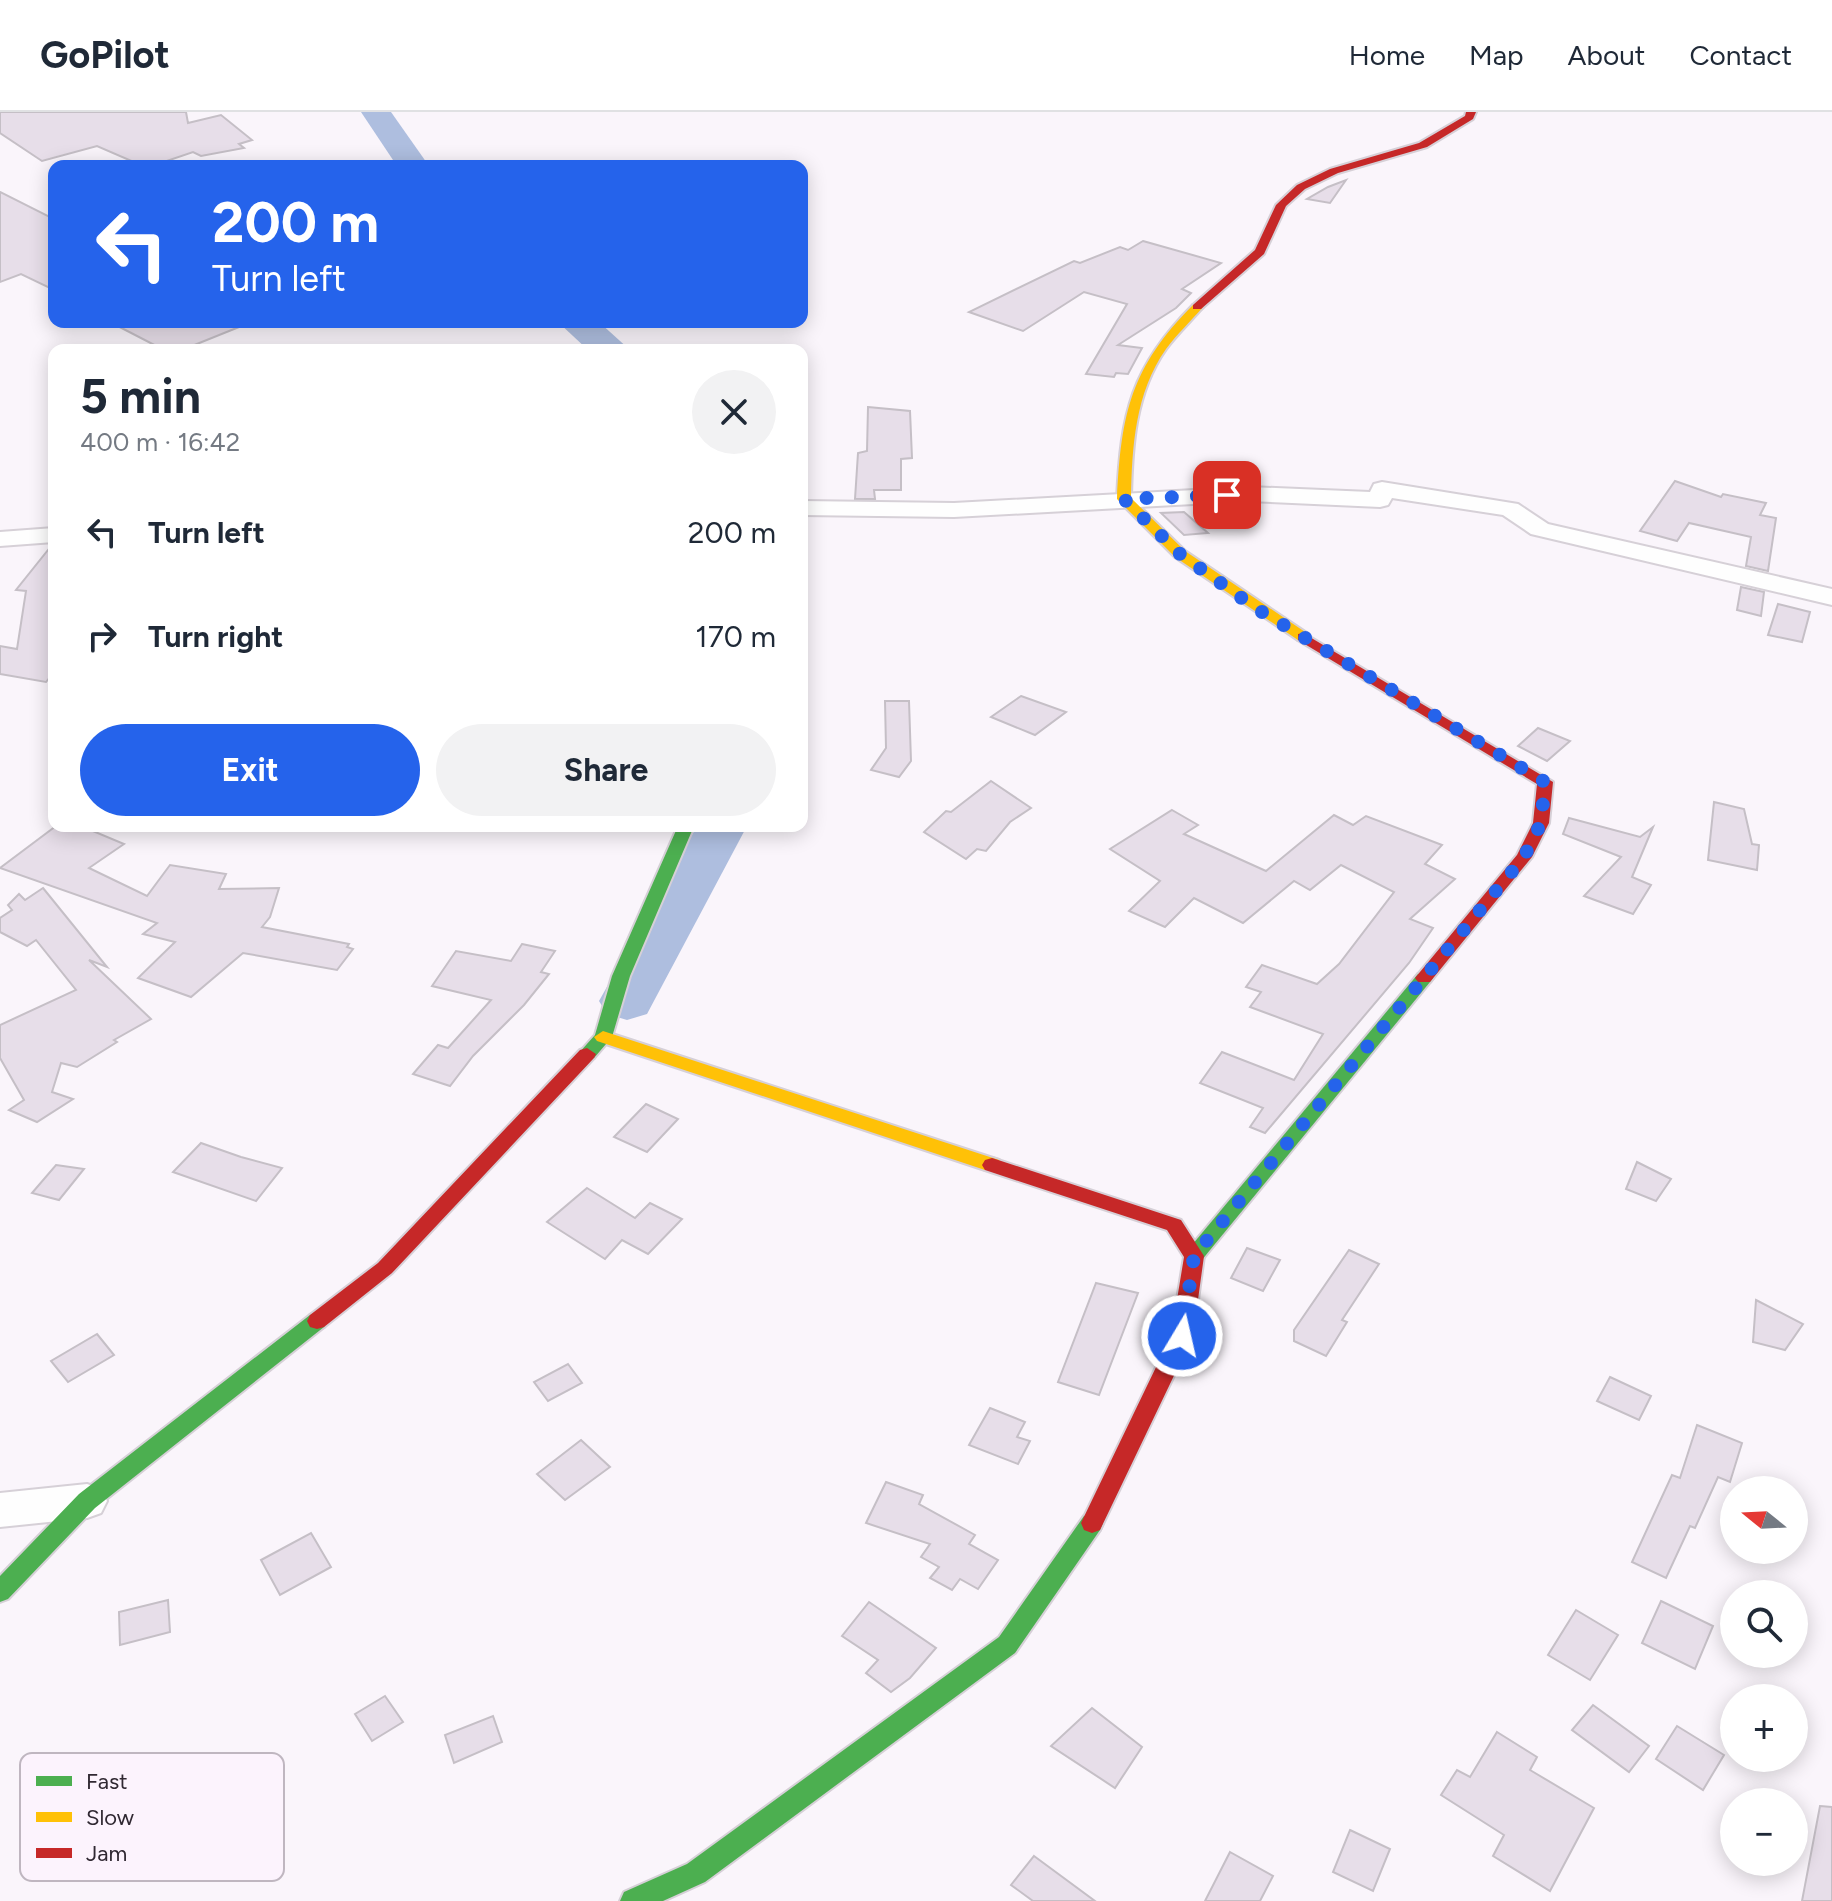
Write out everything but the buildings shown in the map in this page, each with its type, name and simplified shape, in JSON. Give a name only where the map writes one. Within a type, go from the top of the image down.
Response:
[{"type":"street","points":[[633,1901],[696,1873],[1007,1645],[1095,1519],[1182,1336],[1194,1256],[1524,857],[1541,823],[1545,782],[1257,609],[1180,554],[1124,499],[1125,461],[1134,405],[1146,366],[1177,327],[1267,244],[1274,214],[1285,200],[1307,183],[1330,173],[1424,145],[1470,117],[1471,112]]},
{"type":"street","points":[[808,508],[954,510],[1061,507],[1124,499],[1249,494],[1380,500],[1382,489],[1510,509],[1540,529],[1832,597]]},
{"type":"street","points":[[0,539],[48,535]]},
{"type":"street","points":[[0,1592],[87,1501],[385,1268],[603,1037],[621,976],[683,832]]},
{"type":"street","points":[[603,1037],[1174,1225],[1194,1256]]},
{"type":"street","points":[[0,1510],[87,1501]]},
{"type":"waterway","points":[[376,112],[409,160]]},
{"type":"waterway","points":[[584,328],[604,344]]},
{"type":"waterway","points":[[627,1001],[719,832]]},
{"type":"traffic: fast","points":[[587,1054],[603,1037],[621,976],[683,832]]},
{"type":"traffic: fast","points":[[1194,1256],[1424,978]]},
{"type":"traffic: fast","points":[[0,1592],[87,1501],[317,1321]]},
{"type":"traffic: fast","points":[[633,1901],[696,1873],[1007,1645],[1092,1523]]},
{"type":"traffic: slow","points":[[1197,307],[1159,350],[1138,394],[1127,442],[1124,499],[1180,554],[1303,637]]},
{"type":"traffic: slow","points":[[603,1037],[992,1165]]},
{"type":"traffic: jam","points":[[1197,307],[1260,252],[1281,205],[1301,187],[1334,171],[1423,145],[1470,117],[1471,112]]},
{"type":"traffic: jam","points":[[1303,637],[1545,782],[1541,823],[1524,857],[1424,978]]},
{"type":"traffic: jam","points":[[317,1321],[385,1268],[587,1054]]},
{"type":"traffic: jam","points":[[992,1165],[1174,1225],[1194,1256],[1182,1336],[1092,1523]]},
{"type":"route","points":[[1182,1336],[1194,1256],[1524,857],[1541,823],[1545,782],[1257,609],[1180,554],[1124,499],[1227,495]]}]
